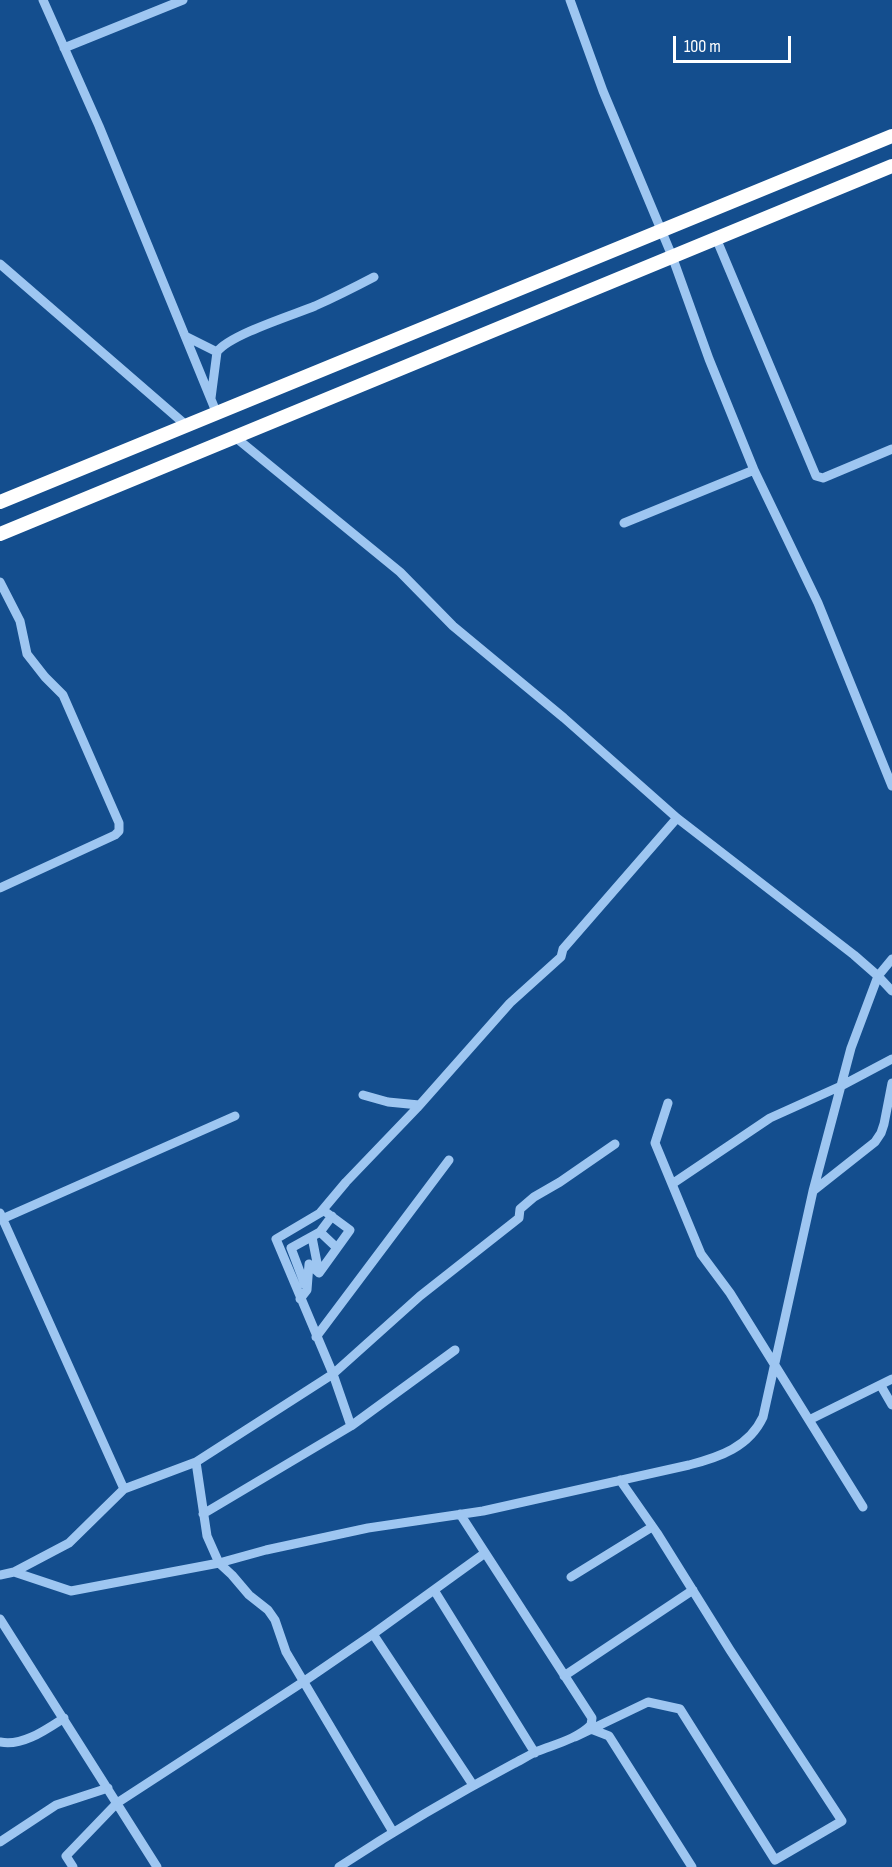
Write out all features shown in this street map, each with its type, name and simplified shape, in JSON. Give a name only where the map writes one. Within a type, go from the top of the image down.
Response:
[{"type":"highway","points":[[0,502],[892,136]]},
{"type":"highway","points":[[0,534],[892,166]]},
{"type":"street","points":[[42,0],[99,126],[217,414]]},
{"type":"street","points":[[64,48],[183,0]]},
{"type":"street","points":[[570,0],[603,91],[672,256],[709,358],[754,470],[818,603],[892,786]]},
{"type":"street","points":[[717,238],[816,476],[823,478],[892,449]]},
{"type":"street","points":[[0,264],[188,426]]},
{"type":"street","points":[[211,398],[217,352],[220,348],[235,338],[316,305],[374,277]]},
{"type":"street","points":[[186,336],[217,352]]},
{"type":"street","points":[[235,437],[400,572],[453,626],[564,718],[677,818],[854,955],[892,992]]},
{"type":"street","points":[[624,523],[754,470]]},
{"type":"street","points":[[0,582],[20,621],[27,654],[63,695],[119,823],[115,836],[0,888]]},
{"type":"street","points":[[351,1426],[333,1374],[276,1239],[323,1210],[510,1003],[561,957],[562,949],[677,818]]},
{"type":"street","points":[[14,1572],[71,1592],[219,1563],[266,1550],[368,1528],[525,1502],[716,1458],[738,1447],[758,1427],[763,1417],[813,1191],[851,1048],[878,976],[892,959]]},
{"type":"street","points":[[672,1184],[770,1118],[841,1086],[892,1059]]},
{"type":"street","points":[[813,1191],[875,1142],[881,1133],[892,1083]]},
{"type":"street","points":[[363,1095],[388,1102],[419,1105]]},
{"type":"street","points":[[668,1104],[655,1143],[701,1254],[730,1293],[863,1507]]},
{"type":"street","points":[[124,1489],[1,1218],[235,1116]]},
{"type":"street","points":[[0,1575],[14,1572],[69,1543],[124,1489],[196,1462],[333,1374],[420,1296],[519,1218],[520,1209],[534,1197],[615,1144]]},
{"type":"street","points":[[316,1337],[449,1160]]},
{"type":"street","points":[[319,1273],[350,1230],[323,1210]]},
{"type":"street","points":[[307,1290],[291,1248],[316,1234],[332,1216]]},
{"type":"street","points":[[316,1234],[337,1248]]},
{"type":"street","points":[[316,1234],[319,1273]]},
{"type":"street","points":[[300,1299],[307,1290],[309,1264],[319,1273]]},
{"type":"street","points":[[203,1514],[351,1426],[455,1350]]},
{"type":"street","points":[[809,1420],[892,1379]]},
{"type":"street","points":[[880,1386],[892,1405]]},
{"type":"street","points":[[196,1462],[207,1536],[219,1563],[249,1595],[268,1610],[275,1620],[286,1652],[393,1832]]},
{"type":"street","points":[[339,1867],[472,1785],[648,1701],[680,1709],[775,1860],[842,1821],[620,1480]]},
{"type":"street","points":[[460,1514],[592,1718],[591,1725],[575,1737]]},
{"type":"street","points":[[571,1577],[652,1527]]},
{"type":"street","points":[[73,1867],[66,1856],[117,1803],[303,1682],[485,1553]]},
{"type":"street","points":[[434,1590],[535,1753]]},
{"type":"street","points":[[564,1676],[693,1590]]},
{"type":"street","points":[[0,1619],[158,1867]]},
{"type":"street","points":[[373,1634],[472,1785]]},
{"type":"street","points":[[0,1742],[14,1743],[41,1733],[64,1718]]},
{"type":"street","points":[[591,1729],[609,1736],[692,1867]]},
{"type":"street","points":[[0,1842],[56,1805],[108,1788]]}]
